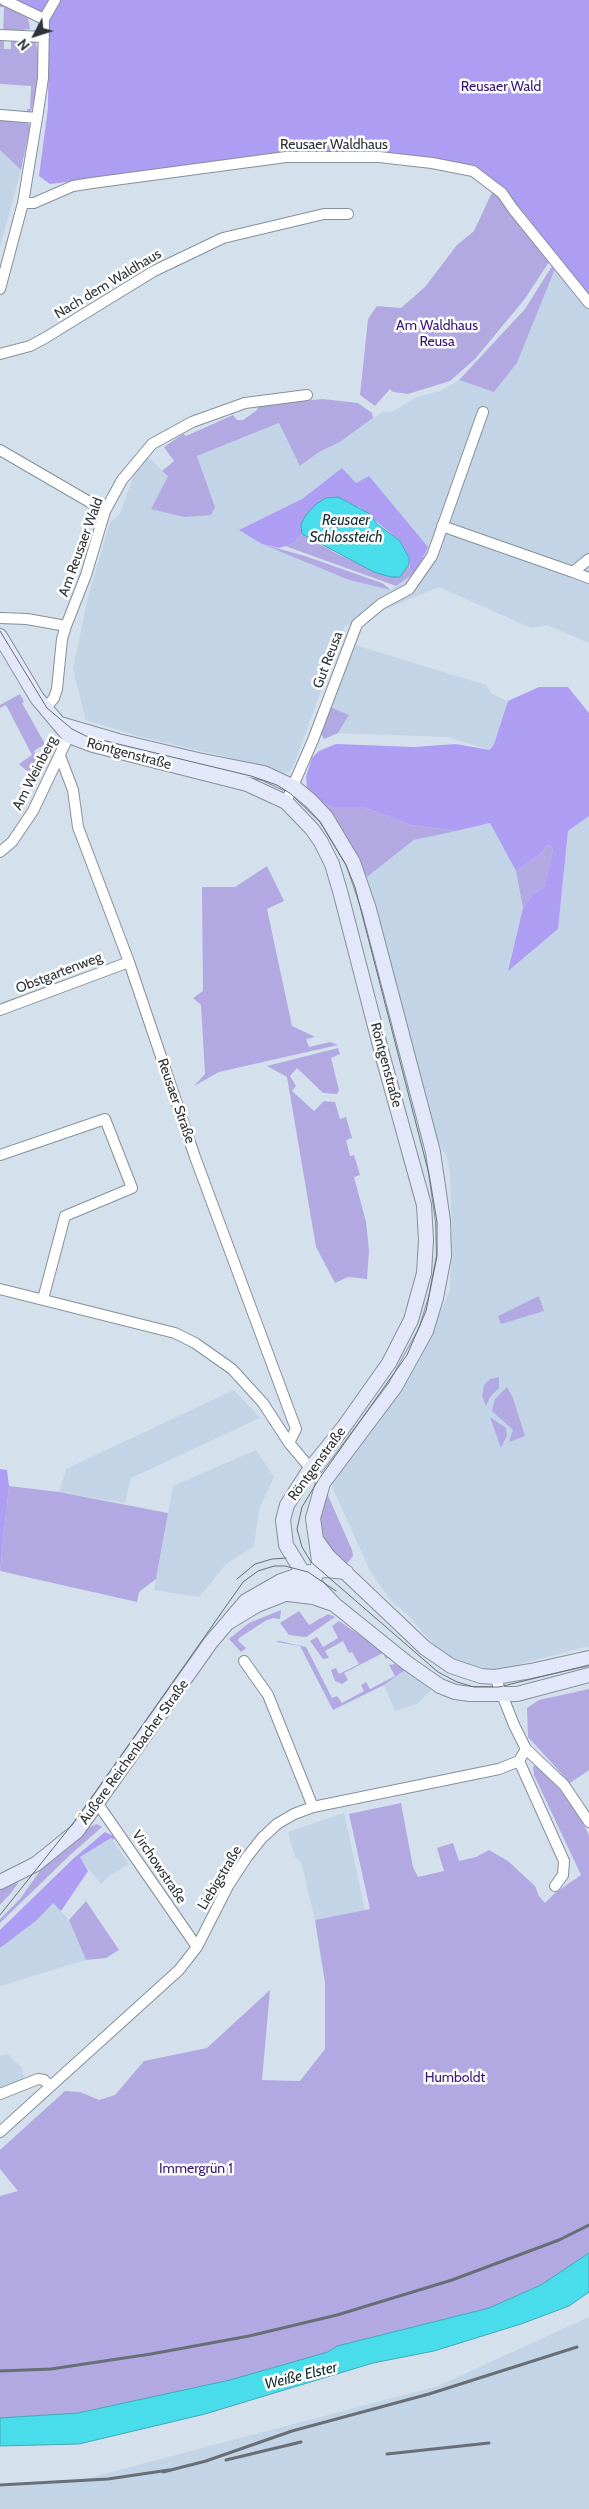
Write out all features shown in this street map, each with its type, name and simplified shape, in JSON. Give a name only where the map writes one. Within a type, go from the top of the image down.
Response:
[{"type":"street","points":[[4,0],[44,19]]},
{"type":"street","points":[[0,289],[23,203],[37,118],[43,78],[44,19],[55,0]]},
{"type":"street","points":[[0,35],[44,37]]},
{"type":"street","points":[[0,115],[37,118]]},
{"type":"street","name":"Reusaer Waldhaus","points":[[23,203],[34,203],[74,186],[260,160],[320,156],[379,157],[432,163],[473,171],[502,193],[589,303]]},
{"type":"street","name":"Nach dem Waldhaus","points":[[0,354],[30,346],[46,338],[154,271],[223,238],[324,214],[348,214]]},
{"type":"street","name":"Am Reusaer Wald","points":[[45,709],[54,698],[57,689],[62,638],[86,575],[105,511],[122,480],[152,444],[192,422],[245,403],[307,395]]},
{"type":"street","name":"Gut Reusa","points":[[286,802],[294,787],[357,624],[381,604],[409,589],[432,556],[483,412]]},
{"type":"street","points":[[0,450],[105,511]]},
{"type":"street","points":[[442,526],[589,578]]},
{"type":"street","points":[[572,572],[589,559]]},
{"type":"street","points":[[0,618],[27,619],[66,626]]},
{"type":"street","points":[[0,636],[45,709],[67,729]]},
{"type":"street","name":"Röntgenstraße","points":[[67,729],[188,758],[264,773],[294,787],[312,801],[326,818],[353,862],[369,909],[431,1144],[443,1221],[441,1277],[426,1331],[395,1387],[323,1483],[313,1518],[317,1542],[311,1575]]},
{"type":"street","name":"Röntgenstraße","points":[[67,729],[93,745],[247,784],[286,802],[312,828],[332,864],[340,890],[384,1061],[421,1191],[426,1240],[424,1273],[418,1300],[402,1340],[358,1408],[310,1469],[293,1494],[285,1511],[283,1526],[286,1545],[336,1605],[407,1663],[440,1686],[455,1692],[517,1694],[589,1675]]},
{"type":"street","name":"Am Weinberg","points":[[0,852],[12,842],[26,823],[60,756],[67,729]]},
{"type":"street","name":"Reusaer Straße","points":[[60,756],[73,790],[78,827],[129,962],[173,1097],[296,1429],[289,1443]]},
{"type":"street","name":"Obstgartenweg","points":[[0,1010],[129,962]]},
{"type":"street","points":[[0,1155],[105,1119],[132,1188],[64,1216],[43,1299]]},
{"type":"street","points":[[0,1289],[175,1333],[196,1342],[232,1369],[262,1404],[289,1443],[323,1483]]},
{"type":"street","points":[[317,1542],[328,1556],[439,1659],[468,1672],[495,1677],[532,1672],[589,1658]]},
{"type":"street","points":[[286,1545],[283,1588],[336,1605]]},
{"type":"street","name":"Äußere Reichenbacher Straße","points":[[0,1882],[36,1864],[77,1831],[98,1804],[211,1642],[229,1622],[283,1588],[311,1575],[346,1572]]},
{"type":"street","points":[[244,1661],[268,1695],[312,1806]]},
{"type":"street","points":[[495,1677],[514,1725],[530,1752],[564,1785],[589,1822]]},
{"type":"street","points":[[530,1752],[519,1761],[564,1861],[563,1875],[555,1886]]},
{"type":"street","name":"Liebigstraße","points":[[0,2132],[178,1970],[197,1947],[228,1886],[262,1838],[286,1819],[312,1806],[499,1769],[519,1761]]},
{"type":"street","name":"Virchowstraße","points":[[98,1804],[197,1947]]},
{"type":"street","points":[[0,2094],[38,2079],[44,2080],[50,2086]]},
{"type":"shaded area","points":[[0,150],[21,170],[0,247]]},
{"type":"shaded area","points":[[557,264],[589,306],[589,643],[547,625],[531,628],[439,587],[345,626],[293,767],[284,774],[247,762],[138,736],[86,720],[73,669],[88,597],[110,523],[120,514],[136,468],[147,456],[168,476],[151,509],[215,507],[197,456],[280,423],[301,466],[319,452],[340,442],[382,412],[392,412],[417,397],[440,391],[459,380],[494,392],[517,363]],"holes":[[[342,468],[356,483],[369,477],[416,572],[391,590],[349,580],[262,544],[240,530],[302,499]]]},
{"type":"shaded area","points":[[352,644],[486,685],[492,694],[508,701],[494,744],[490,750],[447,737],[338,733],[349,715],[330,707]]},
{"type":"shaded area","points":[[589,816],[589,1646],[501,1669],[488,1669],[457,1662],[441,1653],[407,1614],[391,1601],[370,1571],[331,1484],[399,1392],[421,1356],[450,1290],[452,1234],[450,1171],[446,1155],[437,1142],[367,877],[414,840],[490,823],[516,871],[523,908],[508,970],[558,929],[568,831]]},
{"type":"shaded area","points":[[234,1390],[260,1418],[131,1478],[125,1503],[59,1492],[66,1469]]},
{"type":"shaded area","points":[[256,1450],[274,1477],[259,1509],[254,1546],[226,1564],[199,1597],[154,1590],[173,1486]]},
{"type":"shaded area","points":[[405,1670],[431,1690],[417,1704],[395,1711],[384,1685]]},
{"type":"shaded area","points":[[344,1813],[365,1910],[315,1920],[301,1862],[295,1857],[288,1832]]},
{"type":"shaded area","points":[[111,1838],[129,1864],[108,1877],[101,1884],[79,1858]]},
{"type":"shaded area","points":[[53,1902],[69,1920],[86,1960],[0,1986],[0,1948],[37,1920]]},
{"type":"shaded area","points":[[8,2054],[21,2067],[24,2077],[19,2082],[0,2087],[0,2056]]},
{"type":"shaded area","points":[[589,2317],[589,2509],[0,2509],[0,2487],[73,2482],[438,2386]]},
{"type":"green space","name":"Reusaer Wald","points":[[16,0],[589,0],[589,301],[492,180],[378,154],[233,160],[50,184],[39,176],[48,108],[49,18]]},
{"type":"green space","points":[[0,4],[28,18],[30,29],[3,32],[4,7],[0,7]]},
{"type":"green space","points":[[6,38],[4,49],[11,49],[11,38],[32,38],[36,43],[38,53],[37,87],[31,112],[27,113],[27,109],[30,109],[31,86],[0,84],[0,39]]},
{"type":"green space","points":[[0,119],[25,120],[30,126],[21,170],[0,150]]},
{"type":"green space","name":"Am Waldhaus Reusa","points":[[494,188],[551,259],[524,300],[475,359],[450,381],[408,394],[393,392],[390,389],[375,406],[360,395],[368,319],[377,306],[401,308],[425,287],[457,245],[474,231]]},
{"type":"green space","points":[[554,263],[557,264],[517,363],[494,392],[459,380],[525,309]]},
{"type":"green space","points":[[323,399],[358,403],[372,413],[373,418],[340,442],[319,452],[300,466],[279,423],[197,456],[215,507],[211,515],[184,517],[151,509],[168,476],[162,471],[174,461],[164,447],[183,434],[186,436],[233,415],[237,420],[243,420],[256,411],[260,405]]},
{"type":"green space","points":[[342,468],[356,483],[369,476],[428,547],[416,572],[410,570],[409,558],[400,541],[359,507],[301,524],[302,534],[294,543],[279,548],[262,544],[239,530],[302,499]]},
{"type":"green space","points":[[302,534],[339,555],[391,577],[400,577],[409,564],[410,570],[416,572],[396,586],[285,546],[294,543]]},
{"type":"green space","points":[[262,544],[305,556],[382,583],[391,590],[349,580]]},
{"type":"green space","points":[[539,687],[568,687],[589,713],[589,816],[568,831],[558,929],[508,971],[523,908],[533,894],[544,887],[553,850],[552,847],[548,845],[539,855],[516,871],[490,823],[456,831],[411,825],[363,807],[333,807],[314,799],[307,788],[306,777],[312,758],[319,751],[336,744],[414,747],[456,744],[490,750],[494,744],[508,701]]},
{"type":"green space","points":[[20,694],[24,702],[22,703],[45,744],[34,751],[43,766],[39,777],[35,778],[19,764],[32,755],[6,705],[0,708],[0,705]]},
{"type":"green space","points":[[330,707],[349,715],[338,733],[324,739],[321,734]]},
{"type":"green space","points":[[314,799],[333,807],[363,807],[411,825],[456,831],[414,840],[367,877],[341,829]]},
{"type":"green space","points":[[548,845],[553,850],[544,887],[533,894],[523,908],[516,871],[539,855]]},
{"type":"green space","points":[[267,866],[284,901],[267,909],[292,1026],[315,1037],[306,1039],[309,1047],[330,1042],[338,1045],[219,1072],[194,1086],[205,1074],[201,1005],[193,998],[203,991],[202,887],[235,887]]},
{"type":"green space","points":[[338,1048],[340,1054],[331,1058],[339,1090],[337,1094],[323,1093],[297,1068],[290,1076],[296,1086],[292,1091],[314,1111],[324,1101],[335,1102],[340,1119],[346,1117],[352,1138],[346,1140],[350,1156],[354,1155],[360,1175],[354,1177],[366,1222],[369,1250],[367,1279],[348,1277],[335,1283],[316,1247],[287,1077],[267,1066]]},
{"type":"green space","points":[[539,1296],[544,1311],[501,1324],[498,1316]]},
{"type":"green space","points":[[499,1377],[499,1388],[490,1397],[486,1406],[482,1396],[484,1385],[490,1379]]},
{"type":"green space","points":[[507,1387],[513,1398],[525,1436],[509,1442],[513,1430],[492,1411],[495,1399]]},
{"type":"green space","points":[[490,1417],[506,1428],[507,1435],[501,1448]]},
{"type":"green space","points":[[0,1469],[7,1470],[9,1486],[0,1571]]},
{"type":"green space","points":[[9,1486],[59,1492],[168,1513],[156,1579],[139,1592],[137,1602],[0,1571]]},
{"type":"green space","points":[[326,1491],[352,1550],[353,1556],[345,1566],[327,1548],[320,1524]]},
{"type":"green space","points":[[281,1610],[280,1619],[273,1618],[265,1621],[239,1638],[238,1641],[246,1648],[241,1652],[229,1639],[249,1623]]},
{"type":"green space","points":[[299,1611],[309,1625],[328,1614],[335,1617],[306,1637],[289,1635],[280,1623]]},
{"type":"green space","points":[[339,1621],[390,1656],[386,1659],[383,1653],[344,1673],[348,1680],[342,1684],[335,1681],[331,1670],[336,1668],[339,1674],[359,1664],[352,1652],[349,1653],[343,1641],[325,1651],[329,1658],[323,1659],[310,1641],[317,1637],[323,1647],[338,1638],[332,1626]]},
{"type":"green space","points":[[279,1641],[306,1647],[332,1698],[337,1696],[342,1703],[364,1691],[361,1685],[366,1682],[370,1689],[395,1676],[389,1665],[395,1664],[405,1670],[384,1685],[333,1710],[300,1646],[276,1642]]},
{"type":"green space","points":[[589,1689],[589,1770],[570,1783],[528,1737],[527,1708],[539,1700]]},
{"type":"green space","points":[[533,1766],[536,1766],[555,1783],[578,1814],[589,1835],[589,2253],[541,2285],[489,2308],[337,2346],[328,2352],[230,2380],[78,2413],[0,2418],[0,2196],[18,2191],[0,2169],[0,2150],[65,2091],[80,2092],[99,2100],[115,2095],[144,2061],[207,2048],[270,1990],[262,2080],[300,2081],[325,2049],[325,1983],[315,1920],[370,1909],[349,1814],[401,1803],[413,1867],[418,1877],[444,1871],[437,1848],[453,1843],[459,1861],[476,1857],[489,1850],[508,1861],[535,1886],[539,1896],[545,1903],[555,1893],[581,1875],[534,1775]]},
{"type":"green space","points":[[97,1824],[102,1827],[70,1855],[0,1923],[0,1919],[20,1899],[42,1868],[74,1842],[87,1828]]},
{"type":"green space","points":[[105,1832],[115,1837],[113,1840],[111,1838],[80,1857],[88,1871],[61,1911],[53,1903],[37,1920],[0,1948],[0,1930],[74,1858]]},
{"type":"green space","points":[[19,1882],[11,1893],[0,1905],[0,1890]]},
{"type":"green space","points":[[86,1901],[119,1950],[106,1958],[86,1960],[69,1920]]},
{"type":"water","name":"Reusaer Schlossteich","points":[[338,497],[370,514],[377,524],[400,541],[409,558],[409,564],[400,577],[391,577],[374,572],[302,534],[301,524],[316,504],[326,498]]},
{"type":"water","name":"Weiße Elster","points":[[589,2253],[589,2292],[569,2306],[521,2324],[434,2351],[373,2363],[205,2414],[79,2444],[0,2446],[0,2418],[78,2413],[230,2380],[328,2352],[337,2346],[489,2308],[541,2285]]},
{"type":"tram line","points":[[0,631],[47,708],[72,729],[86,736],[251,776],[277,785],[291,794],[320,822],[346,865],[355,887],[429,1174],[437,1222],[437,1256],[426,1311],[407,1355],[319,1479],[302,1507],[297,1529],[302,1547],[311,1562],[438,1672],[457,1682],[474,1687],[499,1687],[589,1665]]},
{"type":"tram line","points":[[237,1579],[255,1564],[272,1559],[286,1558]]},
{"type":"tram line","points":[[0,1915],[78,1817],[243,1582],[258,1571],[274,1566],[285,1566],[308,1572],[336,1591]]},
{"type":"railway","points":[[0,2371],[51,2369],[151,2354],[249,2336],[337,2315],[452,2280],[559,2240],[589,2225]]},
{"type":"railway","points":[[163,2472],[206,2461],[292,2431],[429,2394],[577,2347]]},
{"type":"railway","points":[[226,2460],[301,2442]]},
{"type":"railway","points":[[387,2454],[489,2443]]},
{"type":"railway","points":[[0,2485],[108,2479],[169,2470]]},
{"type":"park label","name":"Humboldt","points":[[455,2078]]},
{"type":"park label","name":"Immergrün 1","points":[[196,2169]]}]
